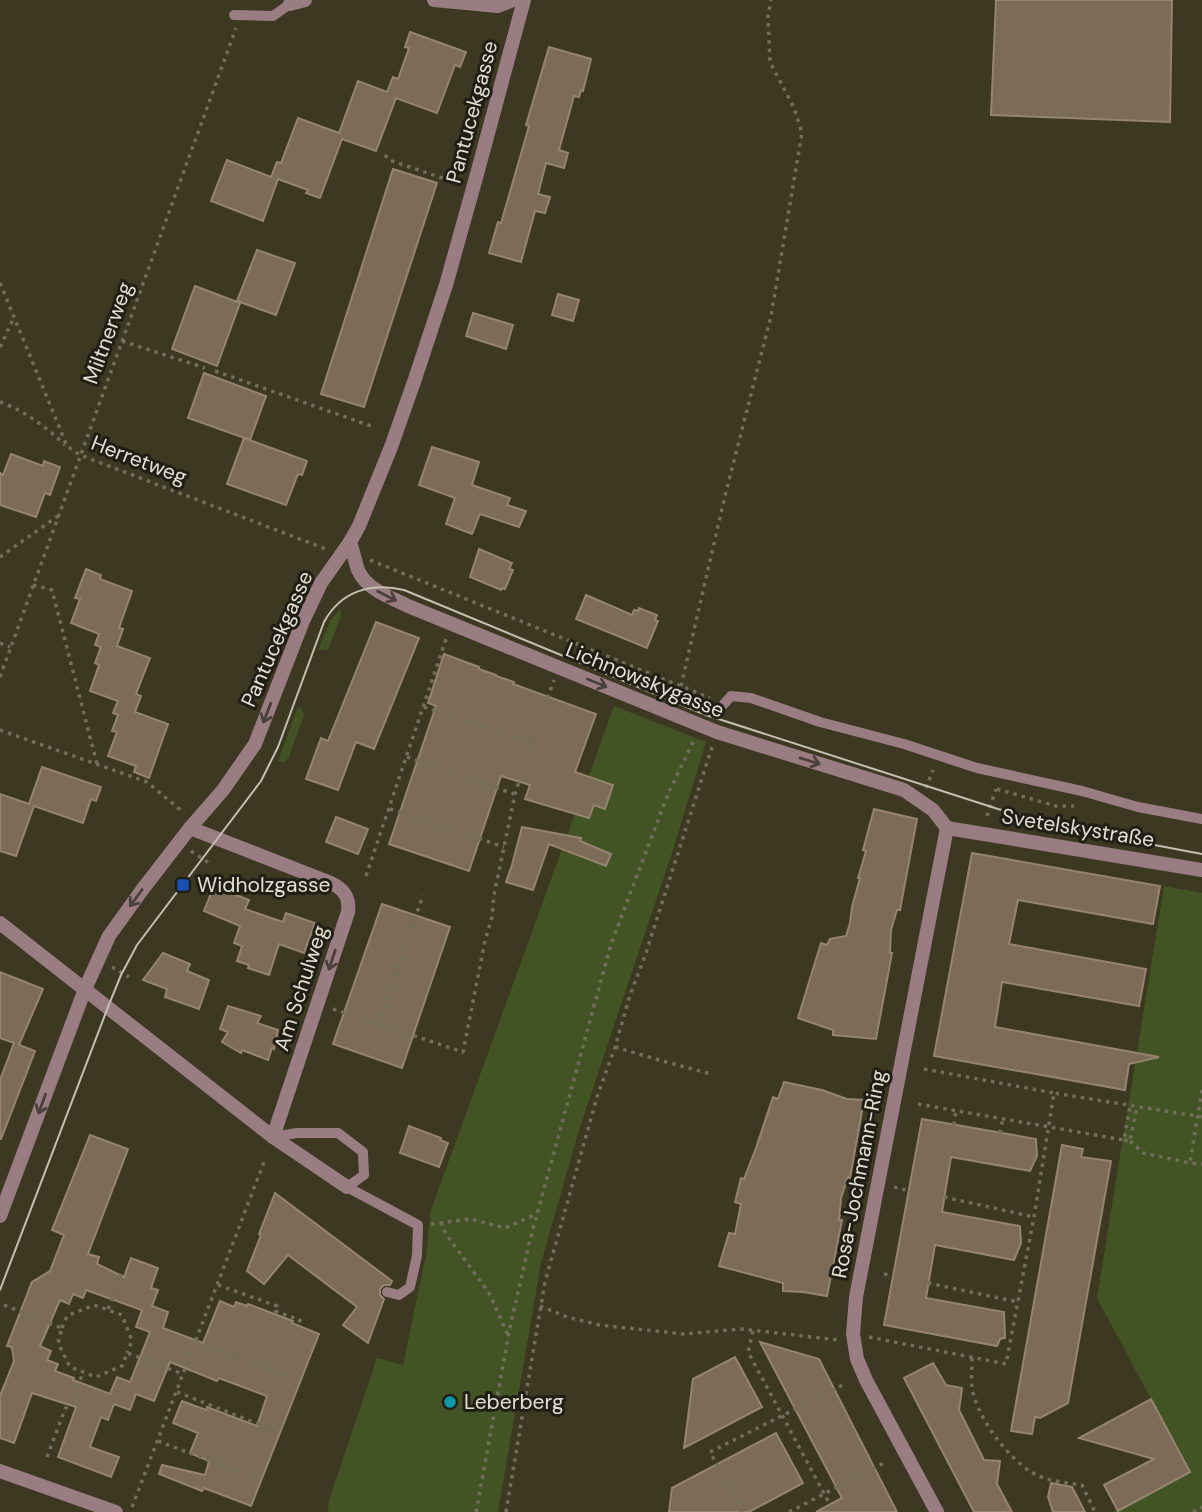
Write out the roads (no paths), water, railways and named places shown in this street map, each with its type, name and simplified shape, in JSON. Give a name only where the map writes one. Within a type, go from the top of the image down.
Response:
[{"type":"street","points":[[434,0],[498,6],[513,0]]},
{"type":"street","name":"Pantucekgasse","points":[[0,1216],[85,989],[109,936],[142,890],[223,790],[254,744],[321,583],[349,548],[359,526],[391,447],[427,344],[524,0]]},
{"type":"street","name":"Lichnowskygasse","points":[[349,548],[364,580],[377,591],[408,606],[717,732],[904,790],[933,810],[947,828]]},
{"type":"street","name":"Am Schulweg","points":[[193,825],[338,886],[347,895],[348,912],[273,1137]]},
{"type":"street","name":"Svetelskystraße","points":[[947,828],[1202,870]]},
{"type":"street","name":"Rosa-Jochmann-Ring","points":[[937,1512],[861,1370],[848,1337],[947,828]]},
{"type":"street","points":[[0,923],[273,1137],[347,1187]]},
{"type":"street","points":[[0,1471],[116,1512]]},
{"type":"lane","points":[[238,15],[273,16],[298,2]]},
{"type":"lane","points":[[724,704],[731,696],[751,698],[820,722],[904,744],[977,768],[1082,791],[1138,807],[1202,819]]},
{"type":"lane","points":[[273,1137],[297,1133],[338,1133],[363,1152],[364,1175],[347,1187],[418,1226],[417,1256],[410,1287],[399,1295],[387,1292]]},
{"type":"tram line","points":[[0,1290],[121,975],[137,945],[261,781],[278,747],[324,622],[339,603],[358,591],[380,587],[404,590],[706,715],[998,809],[1086,832],[1202,854]]},
{"type":"place","name":"Widholzgasse","points":[[183,885]]},
{"type":"place","name":"Leberberg","points":[[450,1402]]}]
